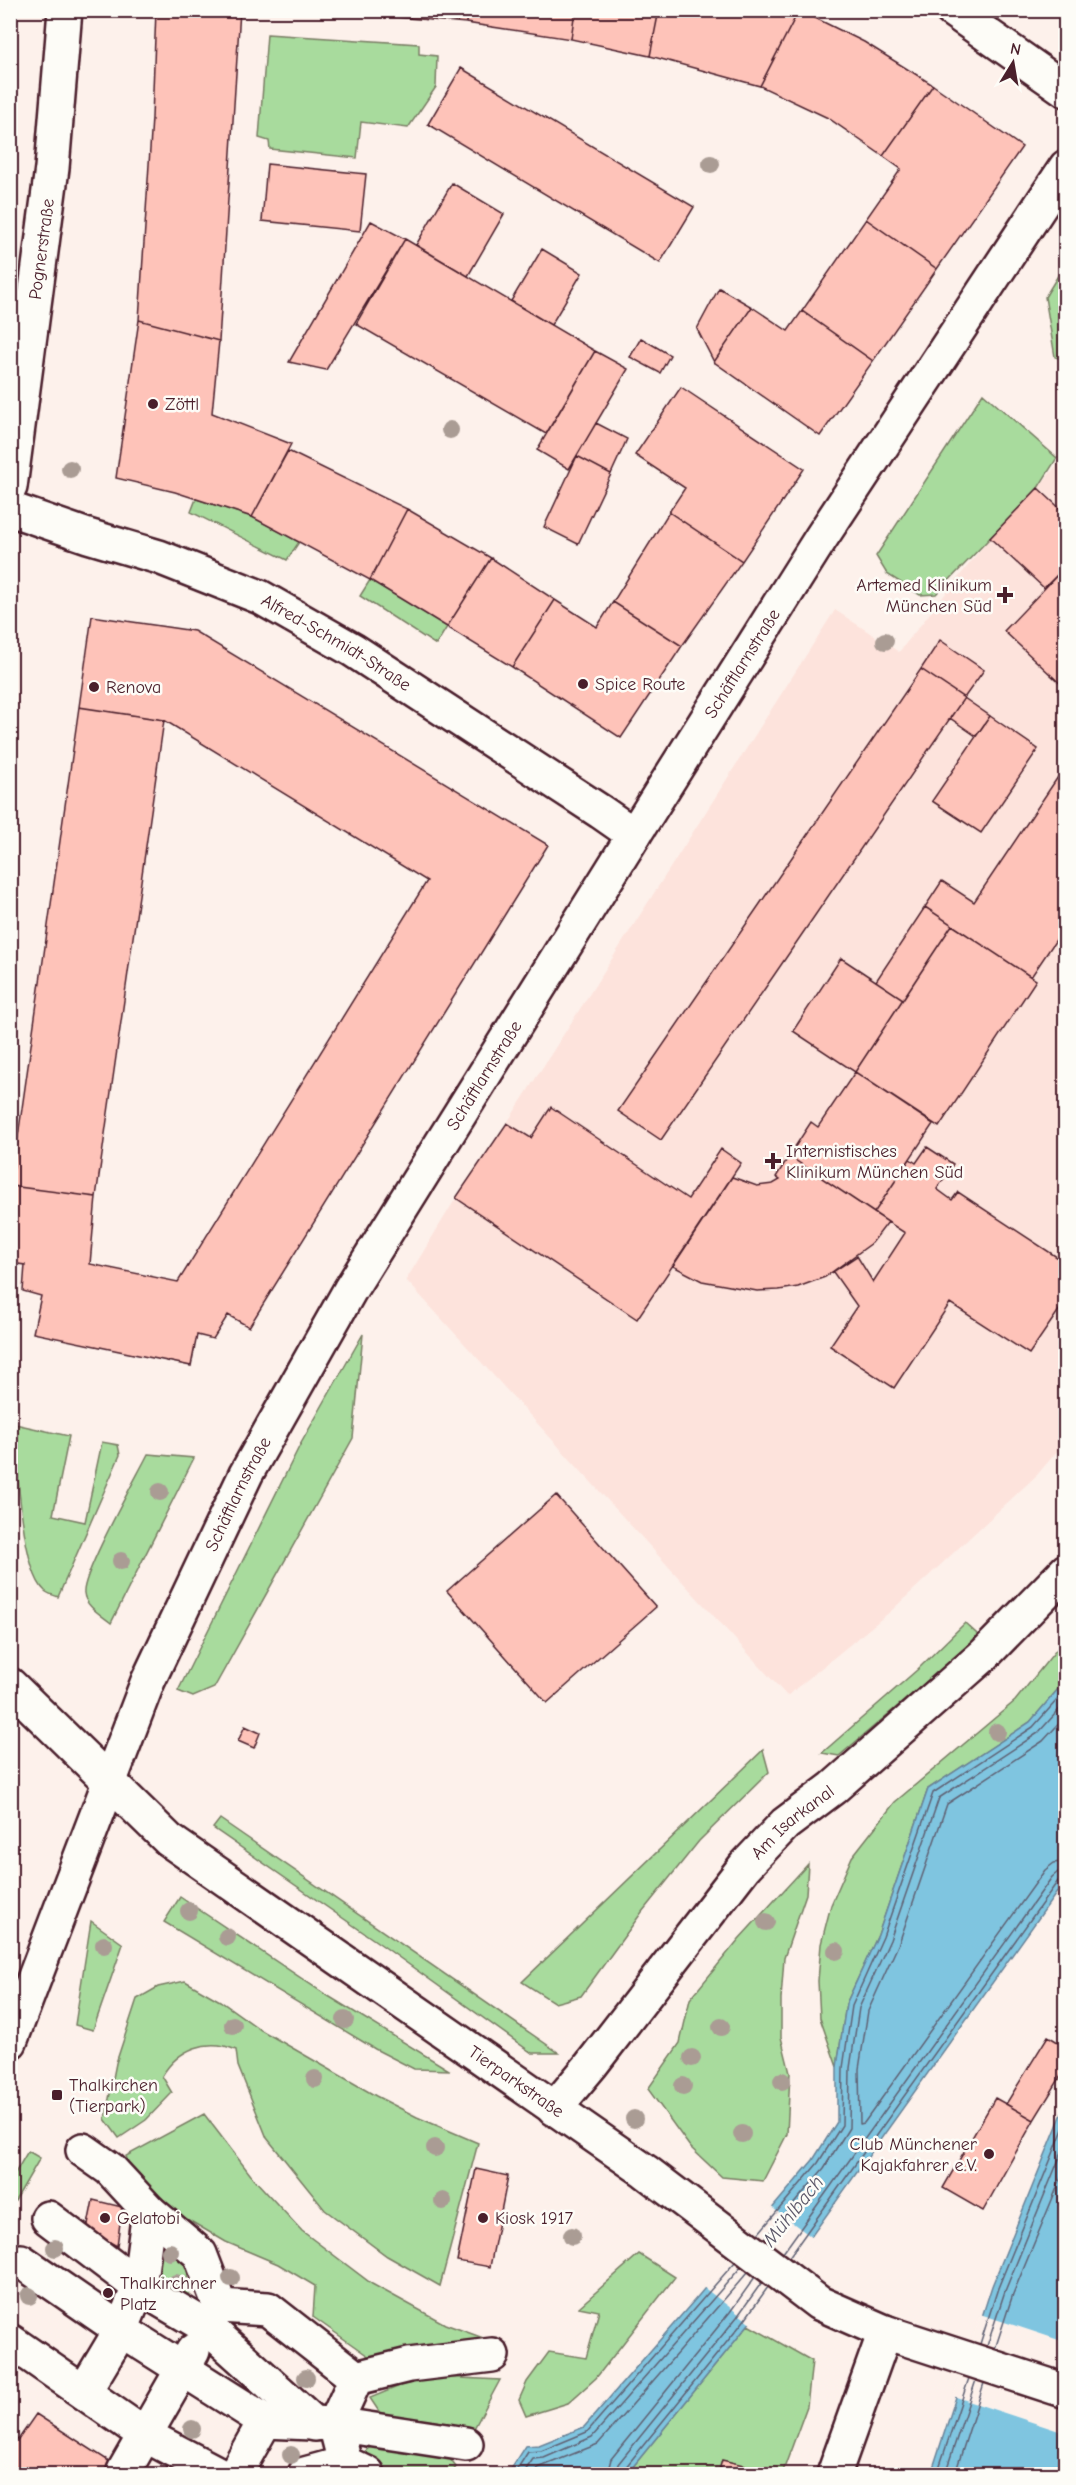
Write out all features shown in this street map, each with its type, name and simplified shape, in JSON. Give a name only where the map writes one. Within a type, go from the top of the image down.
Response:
[{"type":"street","name":"Pognerstraße","points":[[10,486],[52,168],[65,10]]},
{"type":"street","points":[[952,10],[1065,90]]},
{"type":"street","name":"Schäftlarnstraße","points":[[10,2042],[148,1681],[246,1473],[350,1290],[633,835],[820,538],[1065,167]]},
{"type":"street","name":"Alfred-Schmidt-Straße","points":[[10,509],[159,557],[228,583],[292,614],[353,650],[633,835]]},
{"type":"street","name":"Am Isarkanal","points":[[554,2109],[591,2065],[745,1866],[777,1833],[833,1788],[984,1655],[1065,1571]]},
{"type":"street","points":[[10,1685],[110,1783]]},
{"type":"street","name":"Tierparkstraße","points":[[110,1783],[170,1840],[645,2171],[819,2303],[885,2332],[1065,2391]]},
{"type":"street","points":[[101,2152],[110,2169],[149,2211],[200,2254],[213,2316],[124,2471]]},
{"type":"street","points":[[84,2392],[121,2330],[139,2287],[149,2211]]},
{"type":"street","points":[[48,2218],[139,2287],[213,2316],[325,2424],[356,2469],[305,2475]]},
{"type":"street","points":[[21,2261],[121,2330],[265,2421],[325,2424],[466,2444]]},
{"type":"street","points":[[213,2316],[268,2309],[356,2378]]},
{"type":"street","points":[[834,2475],[885,2332]]},
{"type":"street","points":[[10,2341],[145,2434],[219,2475]]},
{"type":"street","points":[[325,2424],[356,2378],[409,2365],[492,2355]]},
{"type":"street","points":[[235,2475],[265,2421]]},
{"type":"shaded area","name":"Internistisches Klinikum München Süd","points":[[1065,455],[1065,1442],[1037,1475],[891,1611],[787,1696],[406,1280],[456,1198],[507,1123],[835,610],[899,652],[990,538],[1038,488]]},
{"type":"green space","points":[[267,34],[419,44],[419,54],[437,56],[436,87],[408,128],[361,122],[357,158],[270,149],[269,141],[259,138]]},
{"type":"green space","points":[[1065,264],[1065,360],[1055,357],[1045,297]]},
{"type":"green space","points":[[983,393],[1057,458],[1038,488],[936,594],[920,595],[887,574],[876,556]]},
{"type":"green space","points":[[196,499],[252,517],[299,542],[287,560],[191,512]]},
{"type":"green space","points":[[370,580],[447,627],[436,645],[360,596]]},
{"type":"green space","points":[[363,1334],[353,1438],[214,1688],[193,1697],[178,1691],[300,1445]]},
{"type":"green space","points":[[15,1424],[69,1436],[53,1515],[85,1522],[102,1442],[118,1445],[120,1455],[58,1597],[45,1591],[30,1561],[21,1512]]},
{"type":"green space","points":[[148,1454],[194,1458],[111,1623],[87,1602],[84,1593],[86,1582],[100,1546]]},
{"type":"green space","points":[[965,1623],[977,1634],[973,1641],[839,1756],[822,1753],[917,1670]]},
{"type":"green space","points":[[1065,1639],[1065,1681],[1030,1722],[928,1789],[878,1935],[846,2004],[837,2067],[820,2018],[818,1981],[821,1944],[831,1905],[852,1857],[895,1802],[1015,1701]]},
{"type":"green space","points":[[763,1750],[769,1772],[699,1841],[642,1912],[581,1996],[555,2003],[522,1982]]},
{"type":"green space","points":[[220,1819],[559,2053],[532,2053],[213,1828]]},
{"type":"green space","points":[[808,1864],[806,1894],[784,1958],[781,2037],[790,2073],[787,2134],[763,2181],[722,2177],[690,2147],[648,2089],[680,2043],[690,1999],[739,1939]]},
{"type":"green space","points":[[180,1897],[325,1994],[449,2070],[414,2069],[375,2049],[164,1922]]},
{"type":"green space","points":[[91,1921],[123,1944],[93,2030],[75,2025]]},
{"type":"green space","points":[[185,1981],[220,2001],[261,2030],[376,2096],[417,2117],[478,2143],[440,2286],[387,2256],[325,2210],[267,2138],[238,2066],[236,2050],[225,2046],[204,2045],[185,2052],[162,2076],[172,2093],[146,2120],[119,2138],[105,2119],[116,2063],[137,1999],[158,1987]]},
{"type":"green space","points":[[204,2114],[253,2178],[302,2231],[372,2284],[445,2324],[486,2339],[371,2358],[313,2317],[315,2286],[278,2264],[226,2242],[187,2219],[134,2181],[126,2156]]},
{"type":"green space","points":[[28,2151],[40,2158],[11,2208],[11,2180]]},
{"type":"green space","points":[[156,2241],[187,2250],[188,2291],[193,2300],[160,2285]]},
{"type":"green space","points":[[639,2254],[675,2277],[596,2378],[568,2403],[526,2416],[519,2400],[527,2382],[549,2352],[586,2358],[599,2311],[579,2307]]},
{"type":"green space","points":[[748,2325],[812,2361],[807,2406],[782,2474],[627,2474]]},
{"type":"green space","points":[[440,2377],[500,2380],[471,2434],[386,2422],[370,2398],[402,2385]]},
{"type":"green space","points":[[373,2445],[440,2446],[456,2467],[451,2474],[378,2474],[366,2463],[364,2452]]},
{"type":"water","name":"Mühlbach","points":[[1065,1681],[1065,1881],[748,2325],[627,2474],[507,2474],[525,2446],[539,2445],[584,2427],[813,2160],[837,2122],[837,2067],[846,2004],[878,1935],[928,1789],[1030,1722]]},
{"type":"water","points":[[1065,2106],[1065,2474],[931,2474],[992,2286]]},
{"type":"pier","points":[[770,2206],[813,2238],[752,2324],[703,2287]]},
{"type":"pier","points":[[980,2314],[1065,2342],[1065,2433],[953,2396]]},
{"type":"building","points":[[156,10],[240,10],[219,341],[139,320],[152,118]]},
{"type":"building","points":[[311,10],[467,10],[466,23]]},
{"type":"building","points":[[467,10],[575,10],[571,39],[466,23]]},
{"type":"building","points":[[575,10],[659,10],[650,56],[571,39]]},
{"type":"building","points":[[659,10],[799,10],[760,86],[650,56]]},
{"type":"building","points":[[799,10],[864,42],[933,85],[883,156],[828,118],[760,86]]},
{"type":"building","points":[[461,68],[694,207],[660,263],[428,124]]},
{"type":"building","points":[[933,85],[1022,147],[937,269],[866,219],[901,169],[883,156]]},
{"type":"building","points":[[267,164],[366,174],[360,231],[262,221]]},
{"type":"building","points":[[452,183],[504,214],[468,276],[416,245]]},
{"type":"building","points":[[866,219],[937,269],[873,361],[802,311]]},
{"type":"building","points":[[371,221],[405,239],[326,370],[289,362]]},
{"type":"building","points":[[405,239],[595,351],[546,434],[356,324]]},
{"type":"building","points":[[542,249],[582,273],[551,325],[511,301]]},
{"type":"building","points":[[719,288],[752,307],[714,362],[697,329]]},
{"type":"building","points":[[752,307],[788,331],[802,311],[873,361],[820,436],[714,362]]},
{"type":"building","points":[[139,320],[219,341],[212,413],[291,444],[252,517],[175,492],[116,478]]},
{"type":"building","points":[[641,338],[670,355],[660,373],[630,357]]},
{"type":"building","points":[[595,351],[628,369],[569,469],[537,450]]},
{"type":"building","points":[[681,387],[804,469],[742,561],[669,512],[685,488],[635,455]]},
{"type":"building","points":[[596,423],[627,439],[611,474],[577,456]]},
{"type":"building","points":[[288,451],[407,509],[370,580],[252,517]]},
{"type":"building","points":[[577,456],[611,474],[578,544],[544,527]]},
{"type":"building","points":[[1038,488],[1066,514],[1066,566],[1044,588],[990,538]]},
{"type":"building","points":[[407,509],[491,558],[447,627],[370,580]]},
{"type":"building","points":[[669,512],[742,561],[682,646],[613,602]]},
{"type":"building","points":[[491,558],[555,600],[512,667],[447,627]]},
{"type":"building","points":[[1066,566],[1066,689],[1004,631]]},
{"type":"building","points":[[555,600],[597,627],[613,602],[682,646],[621,738],[512,667]]},
{"type":"building","points":[[92,616],[194,631],[548,845],[249,1327],[228,1315],[213,1339],[197,1335],[191,1366],[33,1333],[41,1296],[23,1291],[25,1265],[10,1263],[11,1186],[96,1197],[90,1264],[178,1282],[427,881],[164,720],[79,707]]},
{"type":"building","points":[[940,640],[984,670],[964,698],[921,669]]},
{"type":"building","points":[[921,669],[964,698],[661,1140],[618,1111]]},
{"type":"building","points":[[964,698],[990,716],[976,736],[950,718]]},
{"type":"building","points":[[79,707],[164,720],[96,1197],[11,1186]]},
{"type":"building","points":[[990,716],[1038,749],[981,833],[932,801]]},
{"type":"building","points":[[1066,765],[1066,925],[1031,977],[925,907],[942,881],[974,902]]},
{"type":"building","points":[[925,907],[952,925],[903,999],[876,981]]},
{"type":"building","points":[[952,925],[1036,980],[939,1127],[855,1072]]},
{"type":"building","points":[[841,958],[903,999],[855,1072],[793,1031]]},
{"type":"building","points":[[855,1072],[933,1124],[874,1213],[789,1156],[811,1122],[818,1127]]},
{"type":"building","points":[[551,1107],[688,1199],[721,1149],[741,1163],[637,1319],[456,1198],[507,1123],[531,1138]]},
{"type":"building","points":[[927,1147],[953,1164],[937,1189],[952,1200],[958,1192],[1066,1263],[1066,1300],[1029,1354],[950,1303],[894,1388],[830,1346],[857,1306],[833,1272],[857,1256],[873,1282],[905,1233],[874,1213],[910,1159],[916,1163]]},
{"type":"building","points":[[789,1156],[888,1222],[872,1243],[825,1277],[798,1287],[779,1290],[757,1291],[702,1281],[673,1266],[732,1177],[757,1186],[773,1184],[780,1180],[776,1177]]},
{"type":"building","points":[[556,1495],[656,1607],[547,1703],[447,1591]]},
{"type":"building","points":[[245,1726],[260,1733],[254,1748],[238,1741]]},
{"type":"building","points":[[1048,2036],[1066,2047],[1066,2068],[1034,2120],[1006,2104]]},
{"type":"building","name":"Club Münchener Kajakfahrer e.V.","points":[[995,2098],[1034,2120],[983,2211],[943,2188]]},
{"type":"building","name":"Kiosk 1917","points":[[476,2169],[508,2176],[490,2267],[457,2261]]},
{"type":"building","name":"Gelatobi","points":[[93,2200],[122,2207],[117,2246],[87,2230]]},
{"type":"building","points":[[36,2414],[129,2474],[10,2474],[10,2436],[18,2440]]},
{"type":"building","points":[[722,2460],[748,2466],[745,2474],[718,2474]]},
{"type":"place","name":"Zöttl","points":[[153,404]]},
{"type":"place","name":"Artemed Klinikum München Süd","points":[[1005,595]]},
{"type":"place","name":"Spice Route","points":[[583,684]]},
{"type":"place","name":"Renova","points":[[94,687]]},
{"type":"place","name":"Internistisches Klinikum München Süd","points":[[773,1161]]},
{"type":"place","name":"Thalkirchen (Tierpark)","points":[[57,2095]]},
{"type":"place","name":"Club Münchener Kajakfahrer e.V.","points":[[989,2154]]},
{"type":"place","name":"Gelatobi","points":[[105,2218]]},
{"type":"place","name":"Kiosk 1917","points":[[483,2218]]},
{"type":"place","name":"Thalkirchner Platz","points":[[108,2293]]}]
